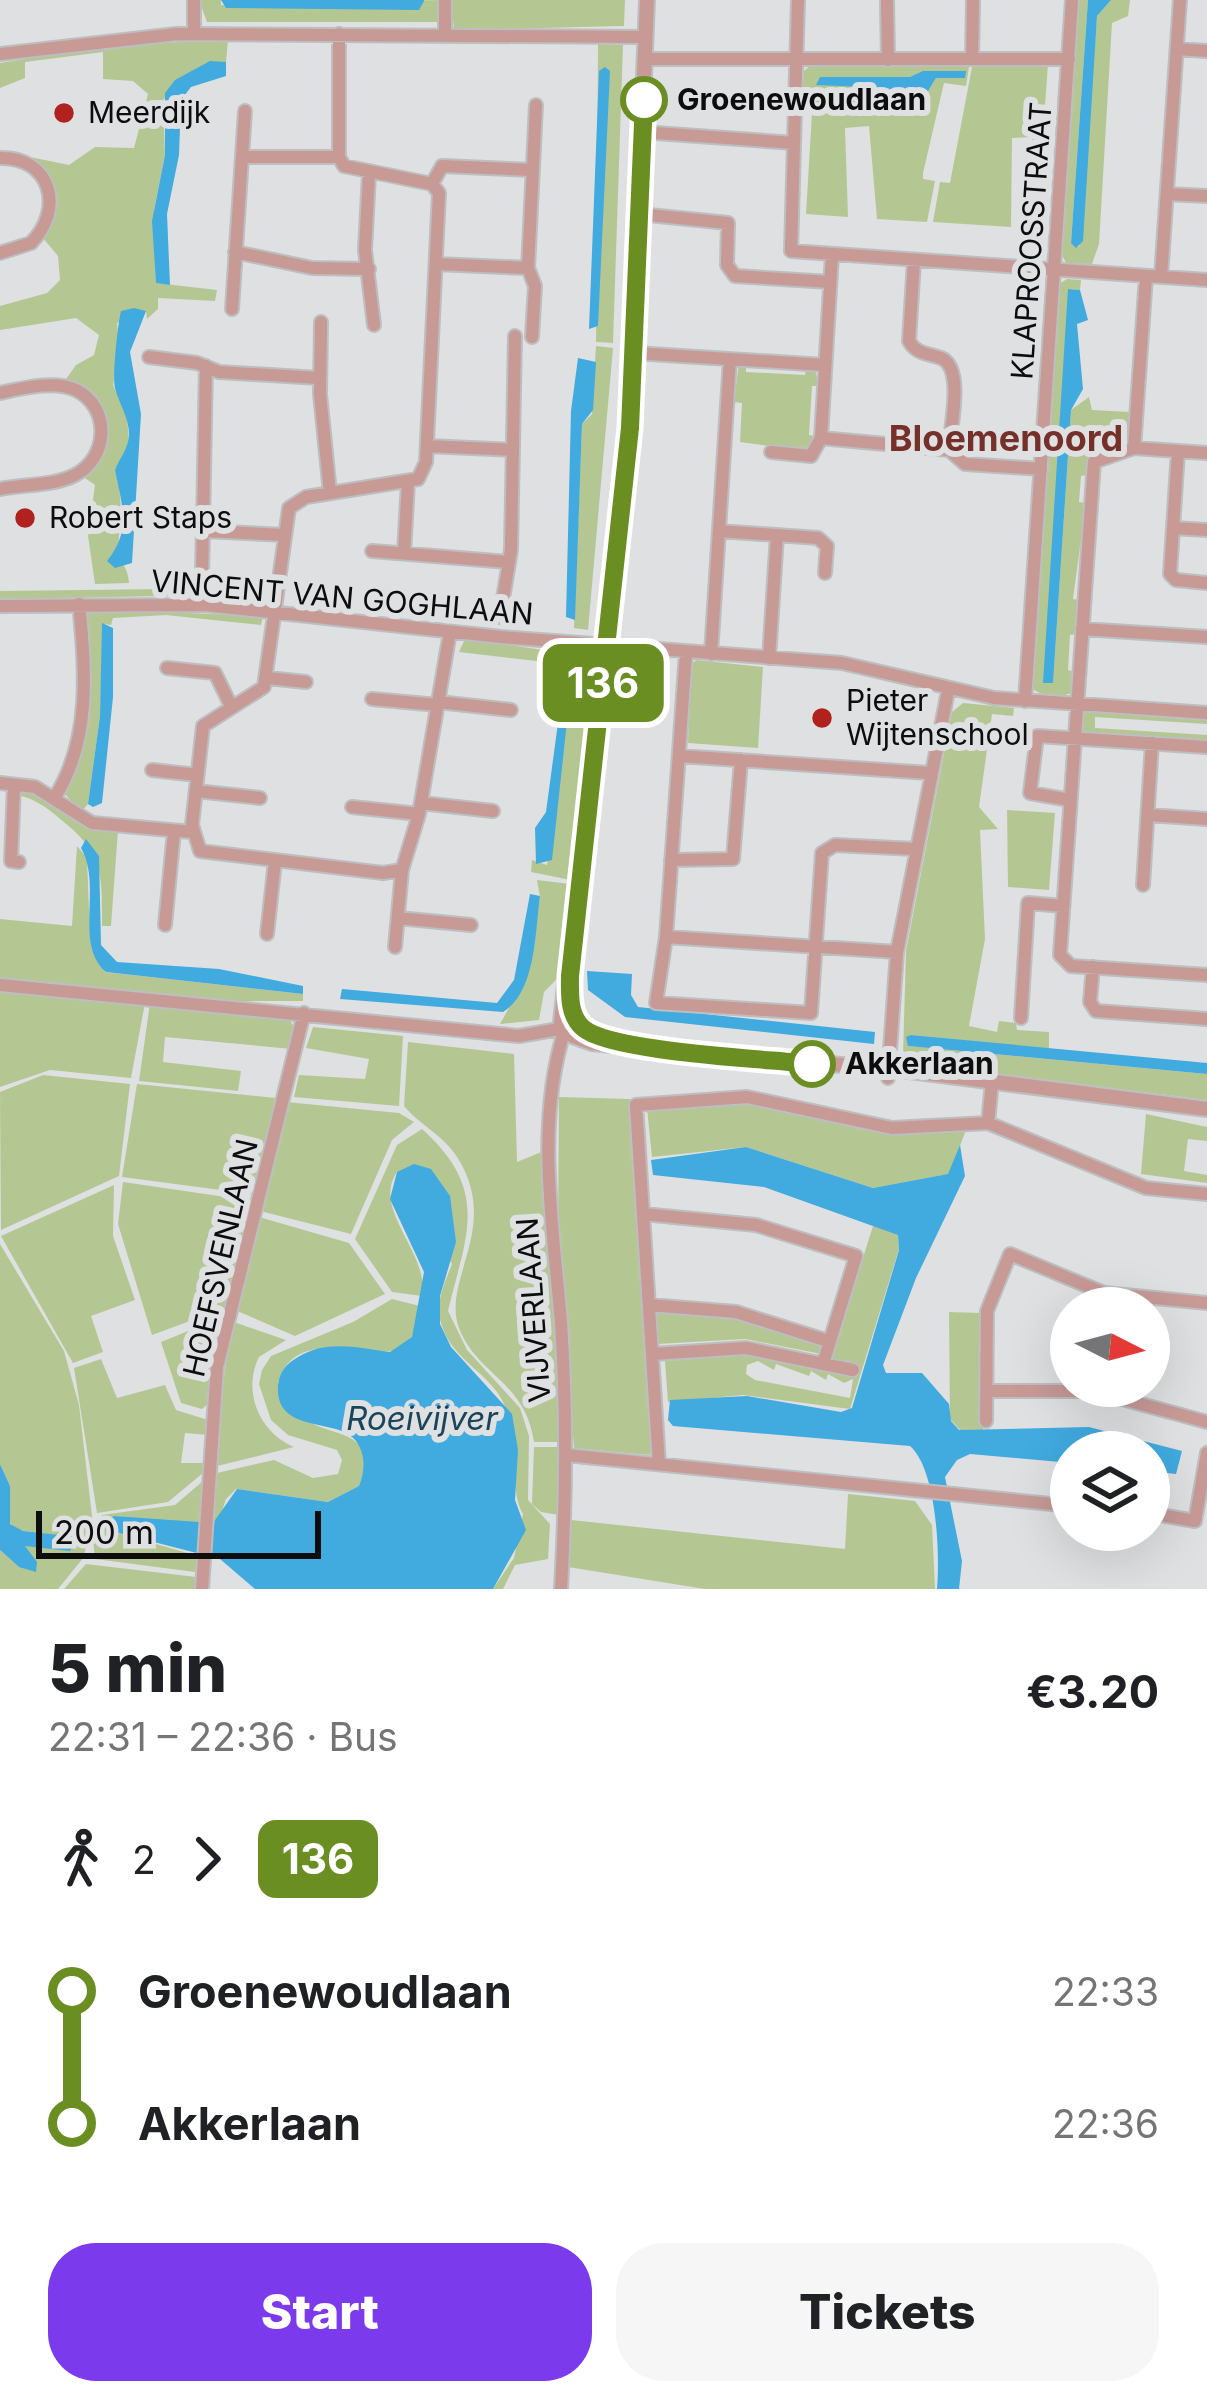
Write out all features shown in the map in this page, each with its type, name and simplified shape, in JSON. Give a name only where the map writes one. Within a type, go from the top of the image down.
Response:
[{"type":"street","points":[[194,0],[194,34]]},
{"type":"street","points":[[446,0],[446,34]]},
{"type":"street","points":[[572,1026],[570,976],[634,353],[646,0]]},
{"type":"street","points":[[798,0],[788,246],[798,253],[1207,280]]},
{"type":"street","points":[[887,0],[888,59]]},
{"type":"street","points":[[972,59],[973,0]]},
{"type":"street","name":"KLAPROOSSTRAAT","points":[[1025,701],[1072,0]]},
{"type":"street","points":[[1134,448],[1167,194],[1180,0]]},
{"type":"street","points":[[0,53],[101,39],[194,34],[645,37]]},
{"type":"street","points":[[339,34],[339,157],[349,170],[432,184],[439,193],[424,473],[408,482],[297,500],[289,508],[268,678],[258,693],[203,726],[192,832],[200,850],[383,873],[402,870]]},
{"type":"street","points":[[1177,49],[1207,51]]},
{"type":"street","points":[[645,59],[1070,59]]},
{"type":"street","points":[[532,337],[535,286],[528,268],[536,105]]},
{"type":"street","points":[[232,309],[246,157],[245,111]]},
{"type":"street","points":[[641,132],[794,142]]},
{"type":"street","points":[[246,157],[339,157]]},
{"type":"street","points":[[0,158],[14,158],[38,171],[52,194],[52,209],[31,243],[0,253]]},
{"type":"street","points":[[432,184],[442,166],[532,170]]},
{"type":"street","points":[[369,174],[374,325]]},
{"type":"street","points":[[1167,194],[1207,196]]},
{"type":"street","points":[[639,214],[728,223],[727,265],[736,276],[830,282]]},
{"type":"street","points":[[235,252],[312,268],[369,269]]},
{"type":"street","points":[[771,452],[812,456],[821,438],[832,255]]},
{"type":"street","points":[[914,261],[909,341],[917,352],[951,364],[949,450]]},
{"type":"street","points":[[436,265],[528,268]]},
{"type":"street","points":[[321,322],[319,378],[330,494]]},
{"type":"street","points":[[500,617],[508,562],[515,336]]},
{"type":"street","points":[[634,353],[824,365]]},
{"type":"street","points":[[149,357],[219,372],[319,378]]},
{"type":"street","points":[[711,654],[730,359]]},
{"type":"street","points":[[202,578],[206,367]]},
{"type":"street","points":[[0,392],[49,386],[75,390],[89,400],[103,429],[98,452],[81,472],[0,489]]},
{"type":"street","points":[[821,438],[949,450],[965,464],[1041,470]]},
{"type":"street","points":[[427,446],[513,450]]},
{"type":"street","points":[[1207,452],[1134,448],[1094,462],[1060,955],[1071,966],[1207,975]]},
{"type":"street","points":[[1178,451],[1171,577],[1207,583]]},
{"type":"street","points":[[404,553],[408,482]]},
{"type":"street","points":[[1173,528],[1207,530]]},
{"type":"street","points":[[205,531],[284,535]]},
{"type":"street","points":[[718,531],[824,540],[825,573]]},
{"type":"street","points":[[769,658],[777,535]]},
{"type":"street","points":[[372,551],[508,562]]},
{"type":"street","points":[[56,797],[79,742],[84,676],[79,604]]},
{"type":"street","name":"VINCENT VAN GOGHLAAN","points":[[0,606],[205,604],[450,632],[871,667],[948,691],[1207,713]]},
{"type":"street","points":[[1082,629],[1207,637]]},
{"type":"street","points":[[395,947],[402,870],[420,808],[450,632]]},
{"type":"street","points":[[686,653],[666,937],[656,1003],[811,1013],[826,847],[915,849]]},
{"type":"street","points":[[167,668],[215,674],[232,706]]},
{"type":"street","points":[[268,678],[307,682]]},
{"type":"street","points":[[888,1073],[896,952],[948,691]]},
{"type":"street","points":[[372,699],[511,710]]},
{"type":"street","points":[[1070,800],[1038,798],[1028,789],[1033,739],[1207,747]]},
{"type":"street","points":[[1142,885],[1152,743]]},
{"type":"street","points":[[679,756],[929,773]]},
{"type":"street","points":[[671,860],[733,860],[740,760]]},
{"type":"street","points":[[152,770],[197,775]]},
{"type":"street","points":[[19,862],[11,861],[8,850],[7,784],[56,797],[92,823],[192,832]]},
{"type":"street","points":[[196,791],[260,798]]},
{"type":"street","points":[[352,807],[493,811]]},
{"type":"street","points":[[1148,814],[1207,819]]},
{"type":"street","points":[[165,926],[175,831]]},
{"type":"street","points":[[267,934],[275,861]]},
{"type":"street","points":[[1022,1018],[1028,903],[1063,906]]},
{"type":"street","points":[[398,918],[471,925]]},
{"type":"street","points":[[666,937],[896,952]]},
{"type":"street","points":[[1093,967],[1090,1003],[1096,1011],[1207,1019]]},
{"type":"street","points":[[0,985],[519,1036],[572,1026],[614,1042],[1207,1108]]},
{"type":"street","name":"HOEFSVENLAAN","points":[[202,1589],[218,1367],[304,1013]]},
{"type":"street","name":"VIJVERLAAN","points":[[561,1589],[566,1455],[550,1222],[553,1102],[572,1026]]},
{"type":"street","points":[[988,1124],[992,1082]]},
{"type":"street","points":[[659,1464],[636,1106],[747,1097],[892,1128],[988,1124],[1146,1188],[1207,1194]]},
{"type":"street","points":[[643,1214],[756,1225],[856,1256],[823,1364]]},
{"type":"street","points":[[986,1421],[987,1311],[1010,1254],[1104,1294],[1207,1304]]},
{"type":"street","points":[[649,1305],[736,1312],[828,1341]]},
{"type":"street","points":[[652,1354],[746,1348],[853,1370]]},
{"type":"street","points":[[986,1391],[1093,1391],[1207,1422]]},
{"type":"street","points":[[1170,1517],[1195,1521],[1207,1454]]},
{"type":"street","points":[[566,1455],[1050,1504]]},
{"type":"green space","points":[[199,0],[221,0],[221,5],[440,0],[441,22],[207,22]]},
{"type":"green space","points":[[451,0],[625,0],[624,26],[454,30]]},
{"type":"green space","points":[[1078,0],[1088,0],[1071,243],[1079,247],[1097,16],[1111,0],[1130,0],[1128,16],[1112,23],[1099,244],[1092,264],[1066,263],[1062,255]]},
{"type":"green space","points":[[228,40],[226,62],[210,62],[163,100],[165,155],[154,210],[156,283],[217,290],[215,301],[158,298],[158,309],[147,319],[146,311],[117,323],[120,353],[113,385],[127,417],[129,442],[115,470],[119,549],[129,583],[95,584],[88,536],[95,485],[82,476],[103,419],[64,382],[76,365],[94,355],[99,335],[76,318],[0,330],[0,306],[47,293],[60,280],[58,256],[42,237],[52,215],[54,194],[47,175],[30,157],[69,165],[95,147],[134,148],[148,94],[133,81],[103,79],[103,52],[25,62],[25,78],[0,88],[0,63],[113,45]]},
{"type":"green space","points":[[598,44],[623,45],[613,343],[596,342]]},
{"type":"green space","points":[[1048,64],[1042,147],[1033,147],[1032,137],[1012,138],[1011,227],[933,222],[940,182],[950,183],[972,67]]},
{"type":"green space","points":[[811,65],[969,67],[966,86],[944,83],[923,173],[923,179],[935,181],[927,222],[877,219],[869,126],[845,128],[848,217],[806,214],[813,96],[802,94],[804,71]],"holes":[[[820,77],[964,78],[936,78],[913,115],[888,88]]]},
{"type":"green space","points":[[1081,280],[1080,290],[1069,289],[1053,682],[1071,410],[1089,397],[1092,410],[1130,412],[1128,443],[1096,453],[1088,475],[1081,476],[1079,502],[1086,503],[1073,599],[1079,600],[1077,634],[1070,635],[1068,670],[1075,672],[1074,691],[1053,696],[1032,688],[1059,284]]},
{"type":"green space","points":[[596,346],[613,348],[588,630],[574,628],[582,424],[592,414]]},
{"type":"green space","points":[[739,364],[746,365],[746,372],[805,375],[806,369],[815,370],[819,386],[812,386],[809,435],[815,436],[814,452],[740,442],[742,403],[734,402]]},
{"type":"green space","points":[[164,589],[264,598],[263,606],[164,596],[0,599],[0,591]]},
{"type":"green space","points":[[84,609],[263,616],[261,625],[166,615],[113,618],[111,625],[103,624],[100,716],[88,804],[81,812],[63,792],[83,740]]},
{"type":"green space","points":[[465,639],[580,655],[592,662],[571,880],[531,872],[532,860],[547,865],[572,672],[563,664],[459,652]]},
{"type":"green space","points":[[696,660],[763,667],[758,748],[688,743],[691,665]]},
{"type":"green space","points":[[963,703],[1014,708],[1013,716],[992,714],[979,807],[998,829],[980,830],[985,939],[969,1026],[997,1032],[999,1021],[1016,1023],[1017,1030],[1049,1032],[1049,1049],[911,1035],[909,1046],[1207,1074],[1207,1100],[912,1063],[903,1056],[906,951],[952,712]]},
{"type":"green space","points":[[1085,710],[1207,717],[1207,724],[1095,717],[1095,728],[1207,735],[1207,742],[1087,734],[1081,730]]},
{"type":"green space","points":[[20,787],[118,830],[111,926],[102,926],[100,877],[85,842],[50,810],[18,795]]},
{"type":"green space","points":[[1007,810],[1055,813],[1049,890],[1008,887]]},
{"type":"green space","points":[[77,846],[87,858],[90,937],[105,972],[303,994],[303,1001],[200,1001],[0,979],[0,919],[72,926]]},
{"type":"green space","points":[[537,880],[570,884],[560,976],[544,992],[539,1020],[500,1024],[525,979],[540,897]]},
{"type":"green space","points":[[0,987],[145,1003],[131,1078],[50,1070],[0,1087]]},
{"type":"green space","points":[[150,1003],[289,1019],[297,1032],[292,1049],[165,1037],[163,1062],[241,1071],[238,1091],[139,1081]]},
{"type":"green space","points":[[313,1027],[403,1036],[399,1106],[294,1097],[299,1075],[365,1079],[369,1059],[306,1048]]},
{"type":"green space","points":[[408,1042],[514,1054],[517,1162],[544,1151],[561,1442],[534,1442],[521,1405],[477,1357],[459,1328],[457,1291],[474,1206],[457,1157],[404,1106]]},
{"type":"green space","points":[[43,1075],[130,1084],[119,1176],[1,1230],[0,1092]]},
{"type":"green space","points":[[137,1084],[276,1098],[251,1194],[122,1177]]},
{"type":"green space","points":[[559,1097],[630,1099],[653,1451],[649,1455],[574,1448],[558,1241]]},
{"type":"green space","points":[[286,1102],[399,1113],[414,1122],[392,1140],[351,1234],[264,1212],[260,1206]]},
{"type":"green space","points":[[747,1102],[874,1131],[966,1130],[949,1174],[873,1188],[746,1147],[652,1157],[647,1108]]},
{"type":"green space","points":[[1146,1114],[1207,1127],[1207,1141],[1188,1139],[1184,1171],[1207,1175],[1207,1183],[1141,1174]]},
{"type":"green space","points":[[422,1129],[458,1173],[468,1215],[448,1311],[467,1350],[520,1408],[529,1436],[528,1500],[550,1524],[548,1559],[515,1565],[503,1589],[493,1589],[514,1558],[523,1514],[516,1492],[510,1420],[499,1395],[455,1349],[442,1326],[440,1302],[452,1264],[397,1172],[391,1201],[418,1264],[422,1296],[392,1292],[355,1239],[397,1145]]},
{"type":"green space","points":[[123,1182],[253,1201],[225,1308],[152,1335],[118,1224]]},
{"type":"green space","points":[[114,1185],[113,1236],[135,1300],[91,1316],[103,1352],[73,1363],[1,1236]]},
{"type":"green space","points":[[259,1217],[349,1243],[385,1294],[295,1336],[235,1310]]},
{"type":"green space","points":[[874,1223],[898,1235],[899,1249],[850,1409],[743,1395],[668,1402],[665,1361],[745,1355],[855,1376],[831,1358]],"holes":[[[758,1361],[774,1370],[776,1364],[809,1376],[811,1371],[826,1380],[828,1374],[844,1383],[853,1379],[850,1398],[755,1380],[746,1374],[747,1365]]]},
{"type":"green space","points":[[0,1244],[64,1351],[79,1405],[92,1516],[84,1557],[58,1589],[0,1589],[0,1550],[19,1567],[28,1556],[25,1546],[78,1538],[17,1530],[6,1519],[10,1486],[0,1464]]},
{"type":"green space","points":[[392,1299],[420,1306],[412,1337],[399,1350],[314,1350],[287,1365],[278,1382],[288,1404],[302,1418],[361,1447],[364,1462],[359,1486],[328,1502],[236,1489],[226,1499],[219,1520],[209,1524],[212,1478],[217,1473],[274,1460],[313,1478],[338,1474],[342,1460],[337,1450],[288,1435],[271,1420],[259,1384],[262,1370],[271,1356],[353,1322]]},
{"type":"green space","points":[[654,1310],[735,1315],[825,1343],[821,1354],[745,1339],[658,1344]]},
{"type":"green space","points":[[949,1312],[981,1313],[983,1431],[960,1430],[950,1419]]},
{"type":"green space","points":[[231,1321],[286,1340],[259,1357],[252,1383],[263,1421],[294,1447],[213,1467]]},
{"type":"green space","points":[[208,1323],[220,1332],[209,1403],[202,1409],[181,1403],[161,1342]]},
{"type":"green space","points":[[101,1359],[117,1398],[165,1385],[176,1410],[208,1420],[208,1435],[185,1433],[181,1463],[204,1463],[203,1473],[168,1502],[97,1513],[74,1368]]},
{"type":"green space","points":[[534,1447],[561,1447],[559,1515],[541,1512],[532,1504]]},
{"type":"green space","points":[[203,1481],[200,1525],[114,1516],[107,1530],[198,1556],[195,1572],[95,1559],[92,1531],[102,1515],[175,1505]]},
{"type":"green space","points":[[848,1494],[915,1501],[932,1525],[935,1589],[705,1589],[568,1567],[571,1520],[845,1549]]},
{"type":"green space","points":[[86,1564],[196,1577],[196,1589],[64,1589]]},
{"type":"water","points":[[221,0],[424,1],[419,10],[226,8]]},
{"type":"water","points":[[1088,0],[1111,0],[1097,16],[1083,241],[1076,248],[1071,243]]},
{"type":"water","points":[[210,61],[226,62],[226,76],[191,87],[181,100],[179,155],[167,214],[170,285],[156,283],[152,221],[165,155],[165,93],[175,80]]},
{"type":"water","points":[[605,67],[610,71],[598,326],[589,329],[599,71]]},
{"type":"water","points":[[923,71],[966,71],[965,78],[936,78],[913,116],[888,88],[816,85],[820,77],[910,77]]},
{"type":"water","points":[[1068,289],[1080,290],[1088,320],[1077,324],[1083,389],[1071,410],[1053,683],[1043,683]]},
{"type":"water","points":[[121,311],[146,311],[130,352],[141,414],[132,563],[115,568],[107,561],[122,528],[115,470],[129,435],[115,388],[115,362]]},
{"type":"water","points":[[578,358],[596,362],[593,410],[582,424],[575,620],[566,617],[571,411]]},
{"type":"water","points":[[102,623],[113,628],[113,697],[102,803],[93,807],[88,804],[100,716]]},
{"type":"water","points":[[565,671],[572,675],[552,860],[536,864],[535,828],[546,812]]},
{"type":"water","points":[[86,839],[99,856],[101,945],[117,962],[219,969],[303,986],[303,994],[106,972],[91,946],[90,879],[81,848]]},
{"type":"water","points":[[530,894],[540,896],[532,960],[522,990],[503,1012],[340,999],[342,989],[497,1003],[514,980]]},
{"type":"water","points":[[587,971],[632,974],[631,995],[638,1007],[875,1032],[874,1044],[625,1017],[588,990]]},
{"type":"water","points":[[906,1037],[1207,1063],[1207,1074],[908,1046]]},
{"type":"water","points":[[960,1145],[965,1176],[916,1278],[883,1365],[886,1373],[922,1373],[949,1404],[951,1421],[959,1430],[1089,1427],[1104,1431],[1050,1431],[1050,1461],[970,1454],[957,1460],[945,1477],[962,1561],[959,1589],[937,1589],[931,1493],[910,1446],[673,1426],[668,1420],[670,1400],[747,1396],[841,1412],[852,1408],[899,1250],[898,1235],[764,1187],[653,1175],[651,1160],[746,1147],[873,1188],[948,1174]]},
{"type":"water","name":"Roeivijver","points":[[414,1164],[431,1169],[450,1196],[456,1242],[440,1296],[440,1324],[451,1347],[512,1414],[518,1450],[515,1500],[526,1530],[493,1589],[255,1589],[220,1559],[107,1530],[102,1525],[114,1516],[213,1523],[237,1489],[328,1502],[359,1486],[364,1463],[356,1441],[287,1412],[278,1386],[287,1366],[309,1351],[343,1346],[390,1352],[412,1337],[424,1272],[390,1199],[397,1172]]},
{"type":"water","points":[[1170,1448],[1182,1451],[1176,1474],[1170,1473]]},
{"type":"water","points":[[0,1464],[10,1486],[10,1524],[23,1531],[78,1537],[70,1551],[25,1546],[37,1562],[36,1572],[19,1567],[0,1550]]},
{"type":"bus line","name":"136","points":[[644,100],[630,428],[570,976],[572,1011],[587,1032],[614,1042],[812,1064]]},
{"type":"place","name":"Groenewoudlaan","points":[[644,100]]},
{"type":"place","name":"Meerdijk","points":[[64,113]]},
{"type":"place","name":"Robert Staps","points":[[25,518]]},
{"type":"place","name":"Pieter Wijtenschool","points":[[822,718]]},
{"type":"place","name":"Akkerlaan","points":[[812,1064]]},
{"type":"district","name":"Bloemenoord","points":[[1006,438]]}]
